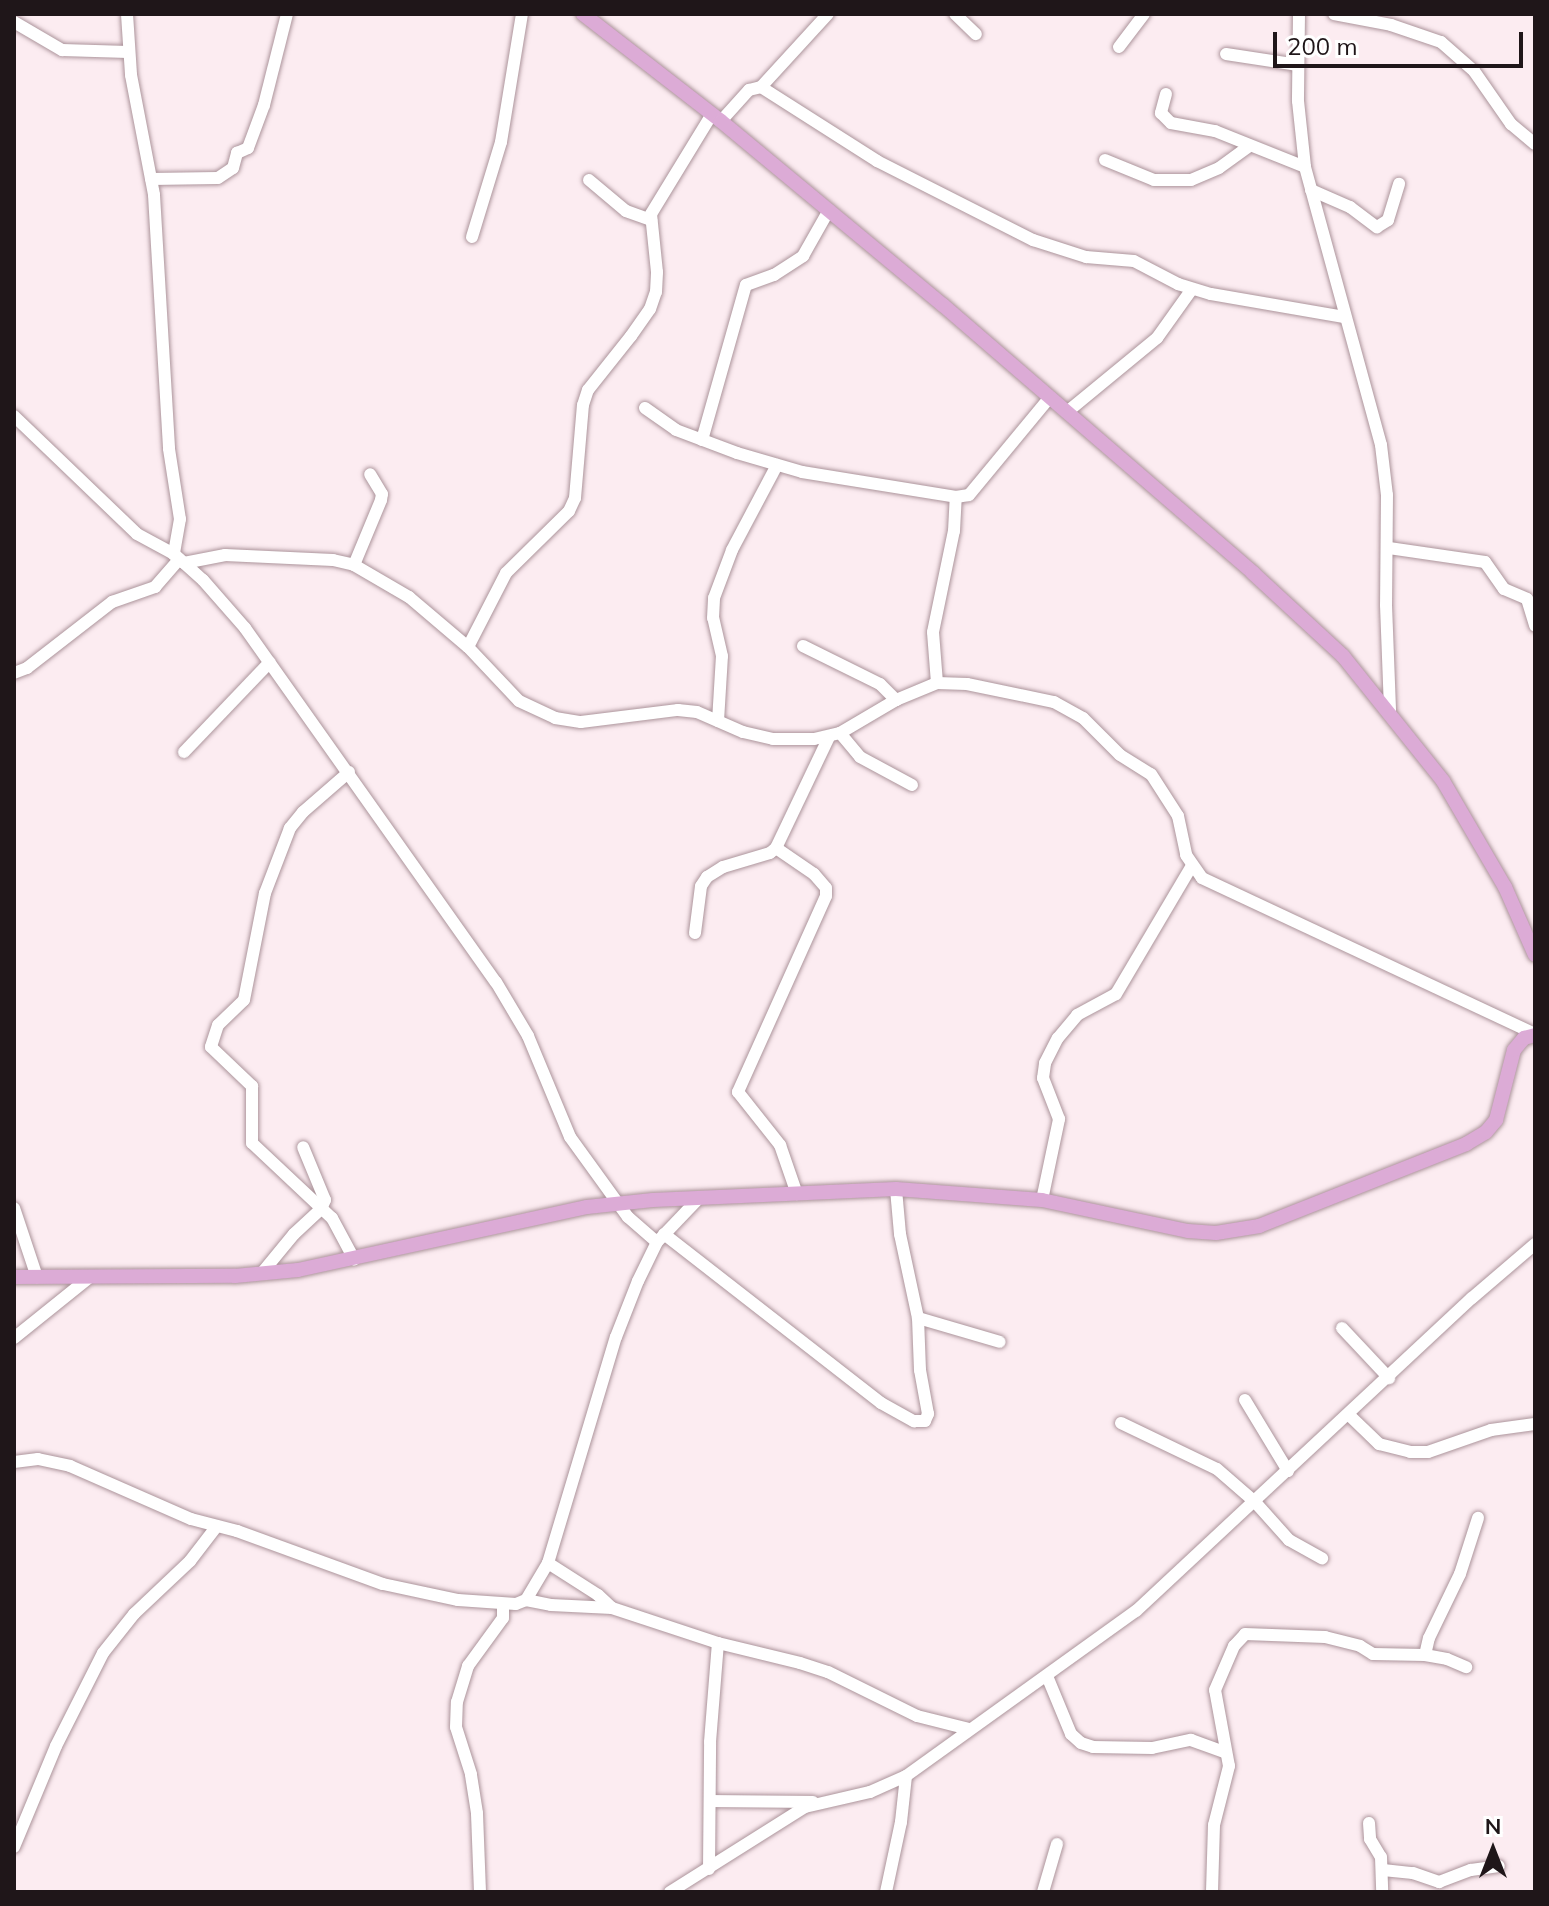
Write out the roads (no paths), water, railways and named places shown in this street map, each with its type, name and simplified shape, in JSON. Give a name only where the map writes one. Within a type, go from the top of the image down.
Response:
[{"type":"main road","points":[[583,14],[717,117],[829,210],[1306,620],[1390,711],[1443,781],[1473,827],[1505,887],[1535,955]]},
{"type":"main road","points":[[14,1277],[261,1274],[354,1259],[555,1212],[618,1203],[896,1189],[1042,1200],[1188,1231],[1216,1233],[1259,1226],[1466,1144],[1486,1132],[1496,1120],[1514,1050],[1524,1038],[1535,1034]]},
{"type":"street","points":[[14,673],[27,668],[112,602],[155,587],[179,559],[180,519],[168,435],[151,179],[128,52],[127,14]]},
{"type":"street","points":[[151,179],[218,178],[233,168],[237,153],[248,148],[264,105],[287,14]]},
{"type":"street","points":[[472,237],[501,142],[522,14]]},
{"type":"street","points":[[468,647],[506,573],[569,511],[575,498],[583,405],[588,390],[650,309],[656,292],[657,272],[651,220],[671,180],[717,117],[749,90],[761,87],[828,14]]},
{"type":"street","points":[[955,14],[976,34]]},
{"type":"street","points":[[1119,47],[1144,14]]},
{"type":"street","points":[[1299,14],[1298,65],[1305,167],[1381,445],[1389,548],[1386,605],[1390,711]]},
{"type":"street","points":[[1334,14],[1414,31],[1441,42],[1474,71],[1511,124],[1535,144]]},
{"type":"street","points":[[14,22],[62,50],[128,52]]},
{"type":"street","points":[[1226,54],[1298,65]]},
{"type":"street","points":[[761,87],[877,161],[996,223],[1086,257],[1134,261],[1192,289],[1344,317]]},
{"type":"street","points":[[1166,94],[1163,118],[1215,131],[1248,147],[1305,167]]},
{"type":"street","points":[[1105,160],[1154,180],[1191,180],[1219,168],[1248,147]]},
{"type":"street","points":[[589,180],[626,211],[651,220]]},
{"type":"street","points":[[1311,190],[1350,207],[1377,227],[1388,220],[1399,184]]},
{"type":"street","points":[[702,440],[746,285],[774,275],[803,256],[829,210]]},
{"type":"street","points":[[1067,412],[1157,338],[1192,289]]},
{"type":"street","points":[[645,408],[676,430],[777,465],[956,497],[969,495],[1050,397]]},
{"type":"street","points":[[14,416],[137,534],[179,559],[203,580],[270,662],[496,982],[528,1036],[570,1137],[640,1230],[660,1238],[881,1403],[914,1421],[925,1421],[928,1414],[920,1370],[918,1318],[900,1234],[896,1189]]},
{"type":"street","points":[[718,721],[722,656],[713,618],[714,598],[732,550],[777,465]]},
{"type":"street","points":[[354,565],[381,500],[382,494],[370,474]]},
{"type":"street","points":[[937,683],[933,632],[952,542],[956,497]]},
{"type":"street","points":[[1389,548],[1485,562],[1504,589],[1527,599],[1535,626]]},
{"type":"street","points":[[203,580],[206,557]]},
{"type":"street","points":[[179,559],[303,559],[354,565],[409,597],[468,647],[519,701],[555,718],[607,720],[651,711],[678,710],[697,712],[743,732],[773,739],[834,735],[896,700],[937,683],[967,684],[1054,702],[1083,718],[1120,755],[1151,774],[1178,816],[1191,867],[1218,887],[1535,1034]]},
{"type":"street","points":[[803,646],[880,684],[896,700]]},
{"type":"street","points":[[184,752],[270,662]]},
{"type":"street","points":[[834,735],[860,757],[912,785]]},
{"type":"street","points":[[695,933],[701,886],[712,872],[770,853],[776,848],[834,735]]},
{"type":"street","points":[[349,772],[303,812],[290,828],[265,893],[244,1000],[218,1025],[211,1047],[252,1086],[252,1143],[321,1209],[342,1233],[354,1259]]},
{"type":"street","points":[[776,848],[814,874],[826,888],[826,896],[738,1092],[780,1145],[797,1194]]},
{"type":"street","points":[[1042,1200],[1059,1119],[1043,1078],[1045,1063],[1058,1038],[1077,1015],[1116,994],[1191,867]]},
{"type":"street","points":[[261,1274],[294,1234],[321,1209],[325,1200],[303,1147]]},
{"type":"street","points":[[526,1600],[548,1563],[616,1337],[660,1238],[699,1198]]},
{"type":"street","points":[[14,1208],[37,1277]]},
{"type":"street","points":[[713,1801],[816,1802],[870,1792],[906,1776],[1136,1611],[1472,1298],[1535,1244]]},
{"type":"street","points":[[14,1338],[90,1277]]},
{"type":"street","points":[[918,1318],[1000,1342]]},
{"type":"street","points":[[1342,1328],[1389,1378]]},
{"type":"street","points":[[1245,1400],[1288,1471]]},
{"type":"street","points":[[1349,1415],[1379,1444],[1410,1452],[1428,1452],[1491,1430],[1535,1424]]},
{"type":"street","points":[[1121,1423],[1198,1457],[1255,1502],[1289,1540],[1322,1558]]},
{"type":"street","points":[[14,1462],[52,1461],[191,1519],[383,1584],[503,1606],[526,1600],[551,1605],[612,1608],[718,1643],[828,1672],[917,1716],[969,1729]]},
{"type":"street","points":[[1425,1655],[1429,1638],[1460,1574],[1478,1518]]},
{"type":"street","points":[[14,1847],[56,1746],[103,1653],[134,1614],[190,1561],[217,1526]]},
{"type":"street","points":[[548,1563],[612,1608]]},
{"type":"street","points":[[480,1892],[477,1813],[471,1774],[456,1727],[457,1702],[468,1666],[503,1618],[503,1606]]},
{"type":"street","points":[[1212,1892],[1210,1854],[1227,1776],[1215,1690],[1234,1646],[1245,1634],[1315,1635],[1350,1643],[1380,1655],[1425,1655],[1466,1667]]},
{"type":"street","points":[[709,1869],[713,1801],[710,1742],[718,1643]]},
{"type":"street","points":[[1047,1676],[1071,1734],[1081,1743],[1093,1747],[1152,1748],[1191,1740],[1226,1753]]},
{"type":"street","points":[[886,1892],[901,1822],[906,1776]]},
{"type":"street","points":[[670,1892],[816,1802]]},
{"type":"street","points":[[1369,1823],[1370,1839],[1383,1870],[1382,1892]]},
{"type":"street","points":[[1043,1892],[1057,1844]]},
{"type":"street","points":[[1383,1870],[1413,1873],[1439,1882],[1471,1870],[1499,1866]]}]
